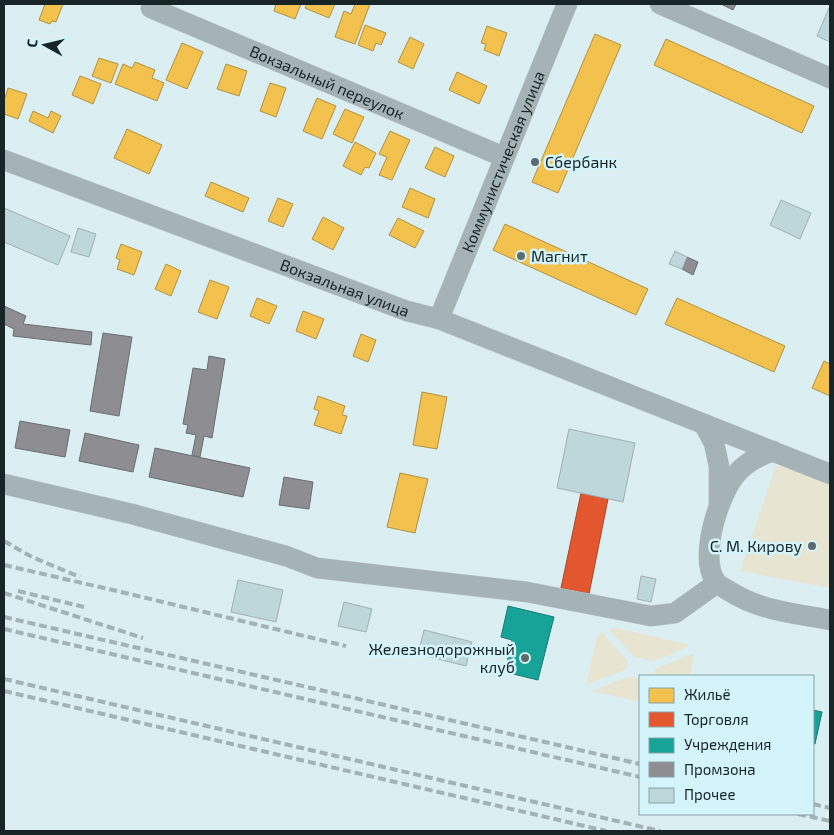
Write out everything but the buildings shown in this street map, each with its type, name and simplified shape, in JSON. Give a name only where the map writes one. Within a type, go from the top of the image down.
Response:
[{"type":"street","name":"Коммунистическая улица","points":[[439,319],[567,4]]},
{"type":"street","points":[[660,4],[830,78]]},
{"type":"street","name":"Вокзальный переулок","points":[[151,8],[504,157]]},
{"type":"street","name":"Вокзальная улица","points":[[4,160],[407,310],[439,319],[830,474]]},
{"type":"street","points":[[695,420],[714,443],[719,466],[719,504],[710,544],[710,567],[716,583],[746,601],[771,609],[830,620]]},
{"type":"street","points":[[719,504],[737,472],[754,458],[774,451]]},
{"type":"street","points":[[4,484],[132,514],[286,556],[317,568],[527,592],[651,616],[675,612],[716,583]]},
{"type":"shaded area","points":[[776,466],[788,466],[830,482],[830,588],[740,571]]},
{"type":"shaded area","points":[[616,628],[689,646],[654,661],[634,657],[609,629]]},
{"type":"shaded area","points":[[602,632],[628,662],[626,669],[586,685],[597,637]]},
{"type":"shaded area","points":[[692,654],[694,656],[690,675],[654,675],[655,669]]},
{"type":"shaded area","points":[[628,677],[639,679],[639,702],[592,691]]},
{"type":"railway","points":[[4,541],[32,557],[80,577]]},
{"type":"railway","points":[[4,565],[346,646]]},
{"type":"railway","points":[[18,591],[84,607]]},
{"type":"railway","points":[[4,593],[143,638]]},
{"type":"railway","points":[[4,617],[639,764]]},
{"type":"railway","points":[[4,629],[639,777]]},
{"type":"railway","points":[[4,679],[660,831]]},
{"type":"railway","points":[[4,691],[606,831]]},
{"type":"railway","points":[[814,804],[830,808]]},
{"type":"railway","points":[[803,815],[830,821]]},
{"type":"place","name":"Сбербанк","points":[[535,162]]},
{"type":"place","name":"Магнит","points":[[521,256]]},
{"type":"place","name":"С. М. Кирову","points":[[812,546]]},
{"type":"place","name":"Железнодорожный клуб","points":[[525,658]]}]
